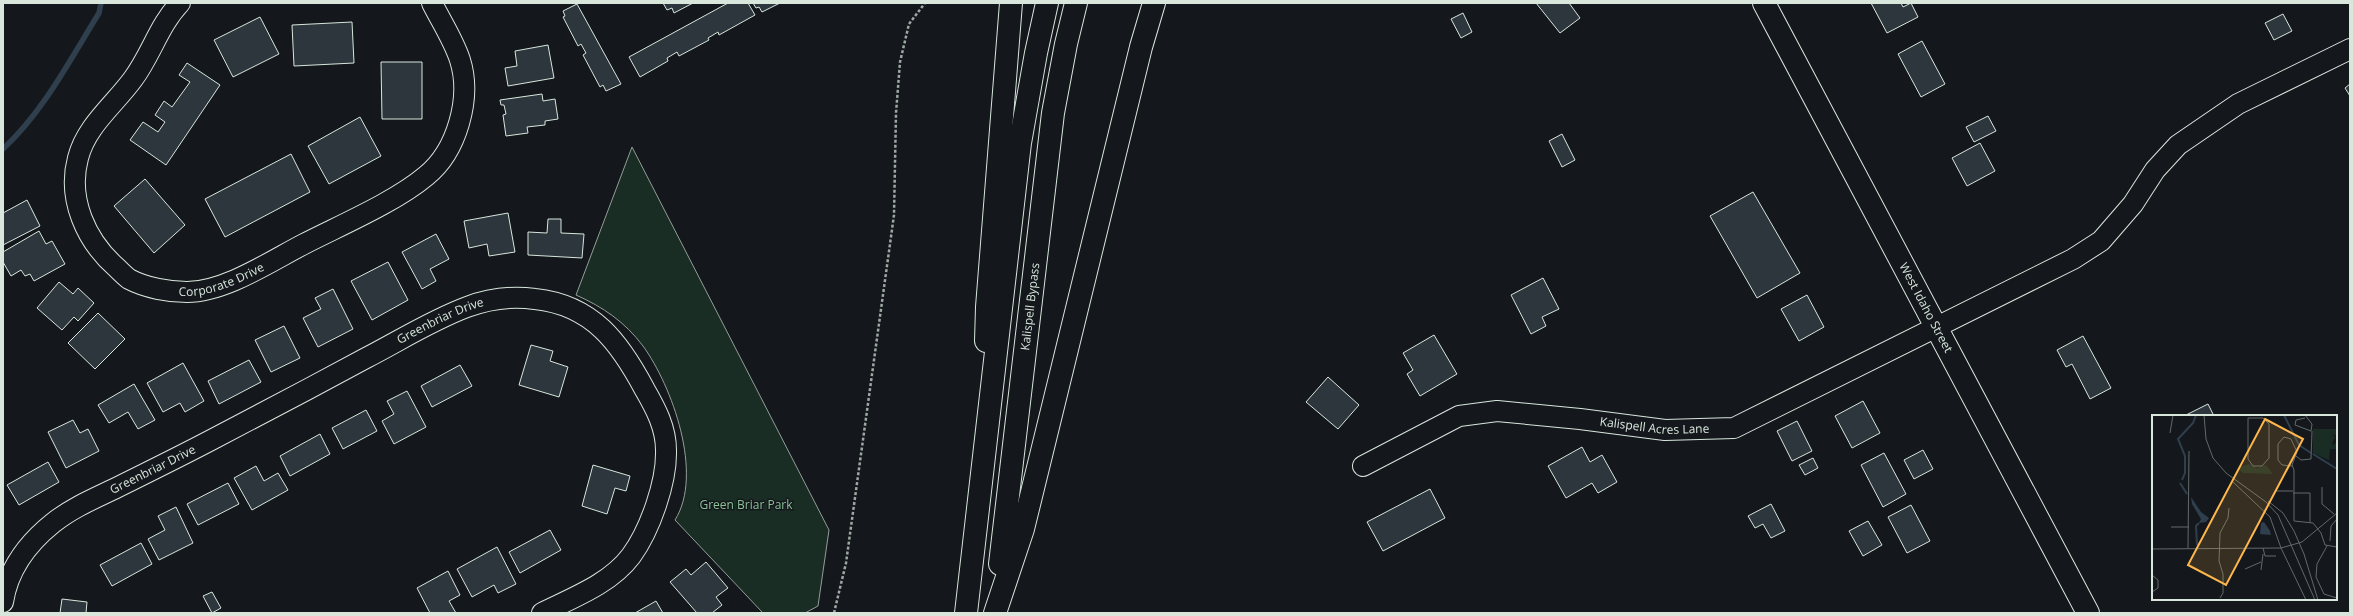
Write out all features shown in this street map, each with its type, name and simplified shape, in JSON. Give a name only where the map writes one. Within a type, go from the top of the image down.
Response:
[{"type":"highway","points":[[990,413],[986,362],[986,307],[1011,3]]},
{"type":"highway","points":[[966,613],[1020,143],[1035,60],[1048,3]]},
{"type":"highway","name":"Kalispell Bypass","points":[[994,613],[1053,113],[1064,51],[1076,3]]},
{"type":"highway","points":[[994,613],[1023,529],[1141,47],[1154,3]]},
{"type":"highway","name":"West Idaho Street","points":[[1764,3],[2088,613]]},
{"type":"street","name":"Corporate Drive","points":[[180,3],[155,39],[134,77],[92,127],[78,156],[74,178],[77,205],[89,234],[105,258],[128,279],[155,288],[188,292],[222,286],[365,213],[428,176],[442,158],[461,121],[466,96],[460,60],[432,3]]},
{"type":"street","name":"Kalispell Acres Lane","points":[[1363,466],[1458,416],[1497,411],[1580,418],[1665,430],[1734,428],[2073,259],[2101,241],[2132,204],[2155,170],[2178,145],[2238,104],[2350,49]]},
{"type":"street","name":"Greenbriar Drive","points":[[3,602],[10,578],[28,547],[55,522],[70,511],[209,441],[433,322],[466,307],[484,302],[518,298],[552,302],[568,307],[583,314],[608,334],[628,359],[659,416],[666,448],[663,480],[653,512],[631,557],[619,569],[601,582],[542,613]]},
{"type":"path","points":[[834,613],[846,563],[894,215],[896,113],[900,62],[909,24],[925,3]]},
{"type":"green space","name":"Green Briar Park","points":[[632,147],[829,530],[818,606],[805,613],[763,613],[675,520],[683,501],[686,479],[685,455],[681,431],[674,407],[664,384],[654,363],[636,337],[613,316],[576,295]]},
{"type":"building","points":[[663,3],[693,3],[674,13],[672,8],[667,10]]},
{"type":"building","points":[[728,3],[748,3],[755,15],[719,35],[718,32],[708,38],[709,40],[679,56],[677,52],[667,58],[668,61],[640,77],[629,57]]},
{"type":"building","points":[[753,3],[780,3],[762,12],[759,7],[756,8]]},
{"type":"building","points":[[1536,3],[1569,3],[1580,18],[1560,33]]},
{"type":"building","points":[[1871,3],[1901,3],[1903,7],[1911,3],[1918,17],[1887,33]]},
{"type":"building","points":[[577,4],[621,84],[606,91],[603,85],[600,87],[583,55],[586,53],[581,44],[578,46],[563,17],[565,16],[563,11]]},
{"type":"building","points":[[1463,13],[1472,32],[1461,38],[1451,19]]},
{"type":"building","points":[[2283,14],[2292,31],[2274,40],[2265,23]]},
{"type":"building","points":[[260,17],[279,54],[233,77],[214,40]]},
{"type":"building","points":[[352,22],[354,63],[294,66],[292,25]]},
{"type":"building","points":[[1922,41],[1945,84],[1921,97],[1898,54]]},
{"type":"building","points":[[548,45],[554,78],[508,86],[505,68],[517,66],[515,51]]},
{"type":"building","points":[[381,62],[422,62],[422,119],[382,119]]},
{"type":"building","points":[[187,63],[220,85],[166,165],[130,140],[143,122],[158,132],[165,122],[155,115],[164,101],[172,107],[190,82],[179,75]]},
{"type":"building","points":[[2350,84],[2350,96],[2345,88]]},
{"type":"building","points":[[542,94],[543,101],[555,99],[558,119],[545,121],[545,125],[527,127],[528,133],[506,136],[503,115],[506,114],[504,105],[501,105],[500,100]]},
{"type":"building","points":[[1988,116],[1996,131],[1974,142],[1966,127]]},
{"type":"building","points":[[360,117],[381,156],[329,184],[308,146]]},
{"type":"building","points":[[1562,134],[1575,160],[1562,167],[1549,141]]},
{"type":"building","points":[[1980,143],[1995,171],[1967,186],[1952,158]]},
{"type":"building","points":[[291,154],[310,192],[225,237],[205,199]]},
{"type":"building","points":[[145,179],[185,225],[154,253],[114,206]]},
{"type":"building","points":[[1753,192],[1800,273],[1757,298],[1710,216]]},
{"type":"building","points":[[27,200],[40,226],[3,245],[3,213]]},
{"type":"building","points":[[508,213],[515,252],[489,256],[487,244],[469,248],[464,221]]},
{"type":"building","points":[[548,219],[561,219],[561,233],[584,234],[582,258],[528,255],[528,232],[547,233]]},
{"type":"building","points":[[39,231],[46,244],[52,241],[65,264],[34,281],[30,274],[25,276],[21,270],[11,276],[3,262],[3,252]]},
{"type":"building","points":[[436,234],[449,259],[430,269],[436,281],[422,289],[402,252]]},
{"type":"building","points":[[388,262],[408,300],[372,320],[351,281]]},
{"type":"building","points":[[1543,278],[1559,309],[1542,317],[1546,326],[1531,334],[1511,295]]},
{"type":"building","points":[[59,282],[73,294],[78,288],[94,303],[78,321],[74,317],[62,330],[37,308]]},
{"type":"building","points":[[333,289],[353,329],[318,347],[303,318],[321,309],[315,298]]},
{"type":"building","points":[[1807,295],[1824,327],[1799,341],[1781,309]]},
{"type":"building","points":[[98,313],[125,339],[95,369],[68,343]]},
{"type":"building","points":[[284,326],[300,358],[271,372],[255,340]]},
{"type":"building","points":[[1434,335],[1457,374],[1420,396],[1407,374],[1413,370],[1403,353]]},
{"type":"building","points":[[2083,336],[2111,388],[2090,399],[2072,364],[2066,367],[2057,350]]},
{"type":"building","points":[[531,345],[553,351],[550,361],[568,367],[559,397],[519,385]]},
{"type":"building","points":[[249,360],[261,382],[219,404],[208,381]]},
{"type":"building","points":[[183,363],[204,401],[185,412],[180,403],[163,412],[147,383]]},
{"type":"building","points":[[460,365],[472,386],[432,407],[421,386]]},
{"type":"building","points":[[1328,377],[1359,405],[1338,429],[1306,402]]},
{"type":"building","points":[[134,384],[155,420],[138,429],[128,412],[109,423],[98,405]]},
{"type":"building","points":[[407,391],[426,427],[394,444],[382,421],[394,414],[387,401]]},
{"type":"building","points":[[1863,401],[1880,433],[1852,448],[1835,416]]},
{"type":"building","points":[[2208,404],[2214,415],[2186,415]]},
{"type":"building","points":[[366,410],[377,431],[343,449],[332,428]]},
{"type":"building","points":[[73,420],[80,433],[88,429],[99,451],[66,468],[48,432]]},
{"type":"building","points":[[1797,421],[1812,451],[1792,461],[1777,431]]},
{"type":"building","points":[[320,434],[330,454],[290,476],[280,456]]},
{"type":"building","points":[[1582,447],[1590,462],[1602,455],[1617,482],[1598,493],[1592,483],[1566,498],[1548,466]]},
{"type":"building","points":[[1923,450],[1933,469],[1914,479],[1904,460]]},
{"type":"building","points":[[1884,453],[1906,494],[1883,507],[1861,465]]},
{"type":"building","points":[[1813,458],[1818,468],[1805,475],[1799,465]]},
{"type":"building","points":[[48,462],[59,482],[19,505],[7,485]]},
{"type":"building","points":[[593,465],[630,476],[626,491],[615,488],[607,514],[582,506]]},
{"type":"building","points":[[256,466],[264,481],[278,473],[288,490],[252,510],[234,478]]},
{"type":"building","points":[[228,483],[239,504],[198,525],[187,504]]},
{"type":"building","points":[[1430,489],[1445,518],[1383,551],[1367,522]]},
{"type":"building","points":[[1771,504],[1785,531],[1771,538],[1763,524],[1755,528],[1748,516]]},
{"type":"building","points":[[1911,505],[1930,541],[1907,553],[1888,517]]},
{"type":"building","points":[[176,507],[193,543],[159,560],[148,539],[165,530],[158,516]]},
{"type":"building","points":[[1868,521],[1882,545],[1863,556],[1849,531]]},
{"type":"building","points":[[550,530],[561,550],[520,573],[509,552]]},
{"type":"building","points":[[141,543],[152,564],[112,586],[100,565]]},
{"type":"building","points":[[497,547],[516,584],[498,593],[494,585],[472,597],[457,569]]},
{"type":"building","points":[[706,562],[728,588],[716,597],[722,605],[712,613],[697,613],[670,582],[686,569],[691,575]]},
{"type":"building","points":[[448,571],[460,595],[449,601],[456,613],[430,613],[417,588]]},
{"type":"building","points":[[212,592],[221,608],[212,613],[203,596]]},
{"type":"building","points":[[62,599],[87,602],[86,613],[60,613]]},
{"type":"building","points":[[656,601],[663,613],[635,613]]},
{"type":"waterway","points":[[3,149],[31,119],[55,85],[99,13],[101,3]]}]
